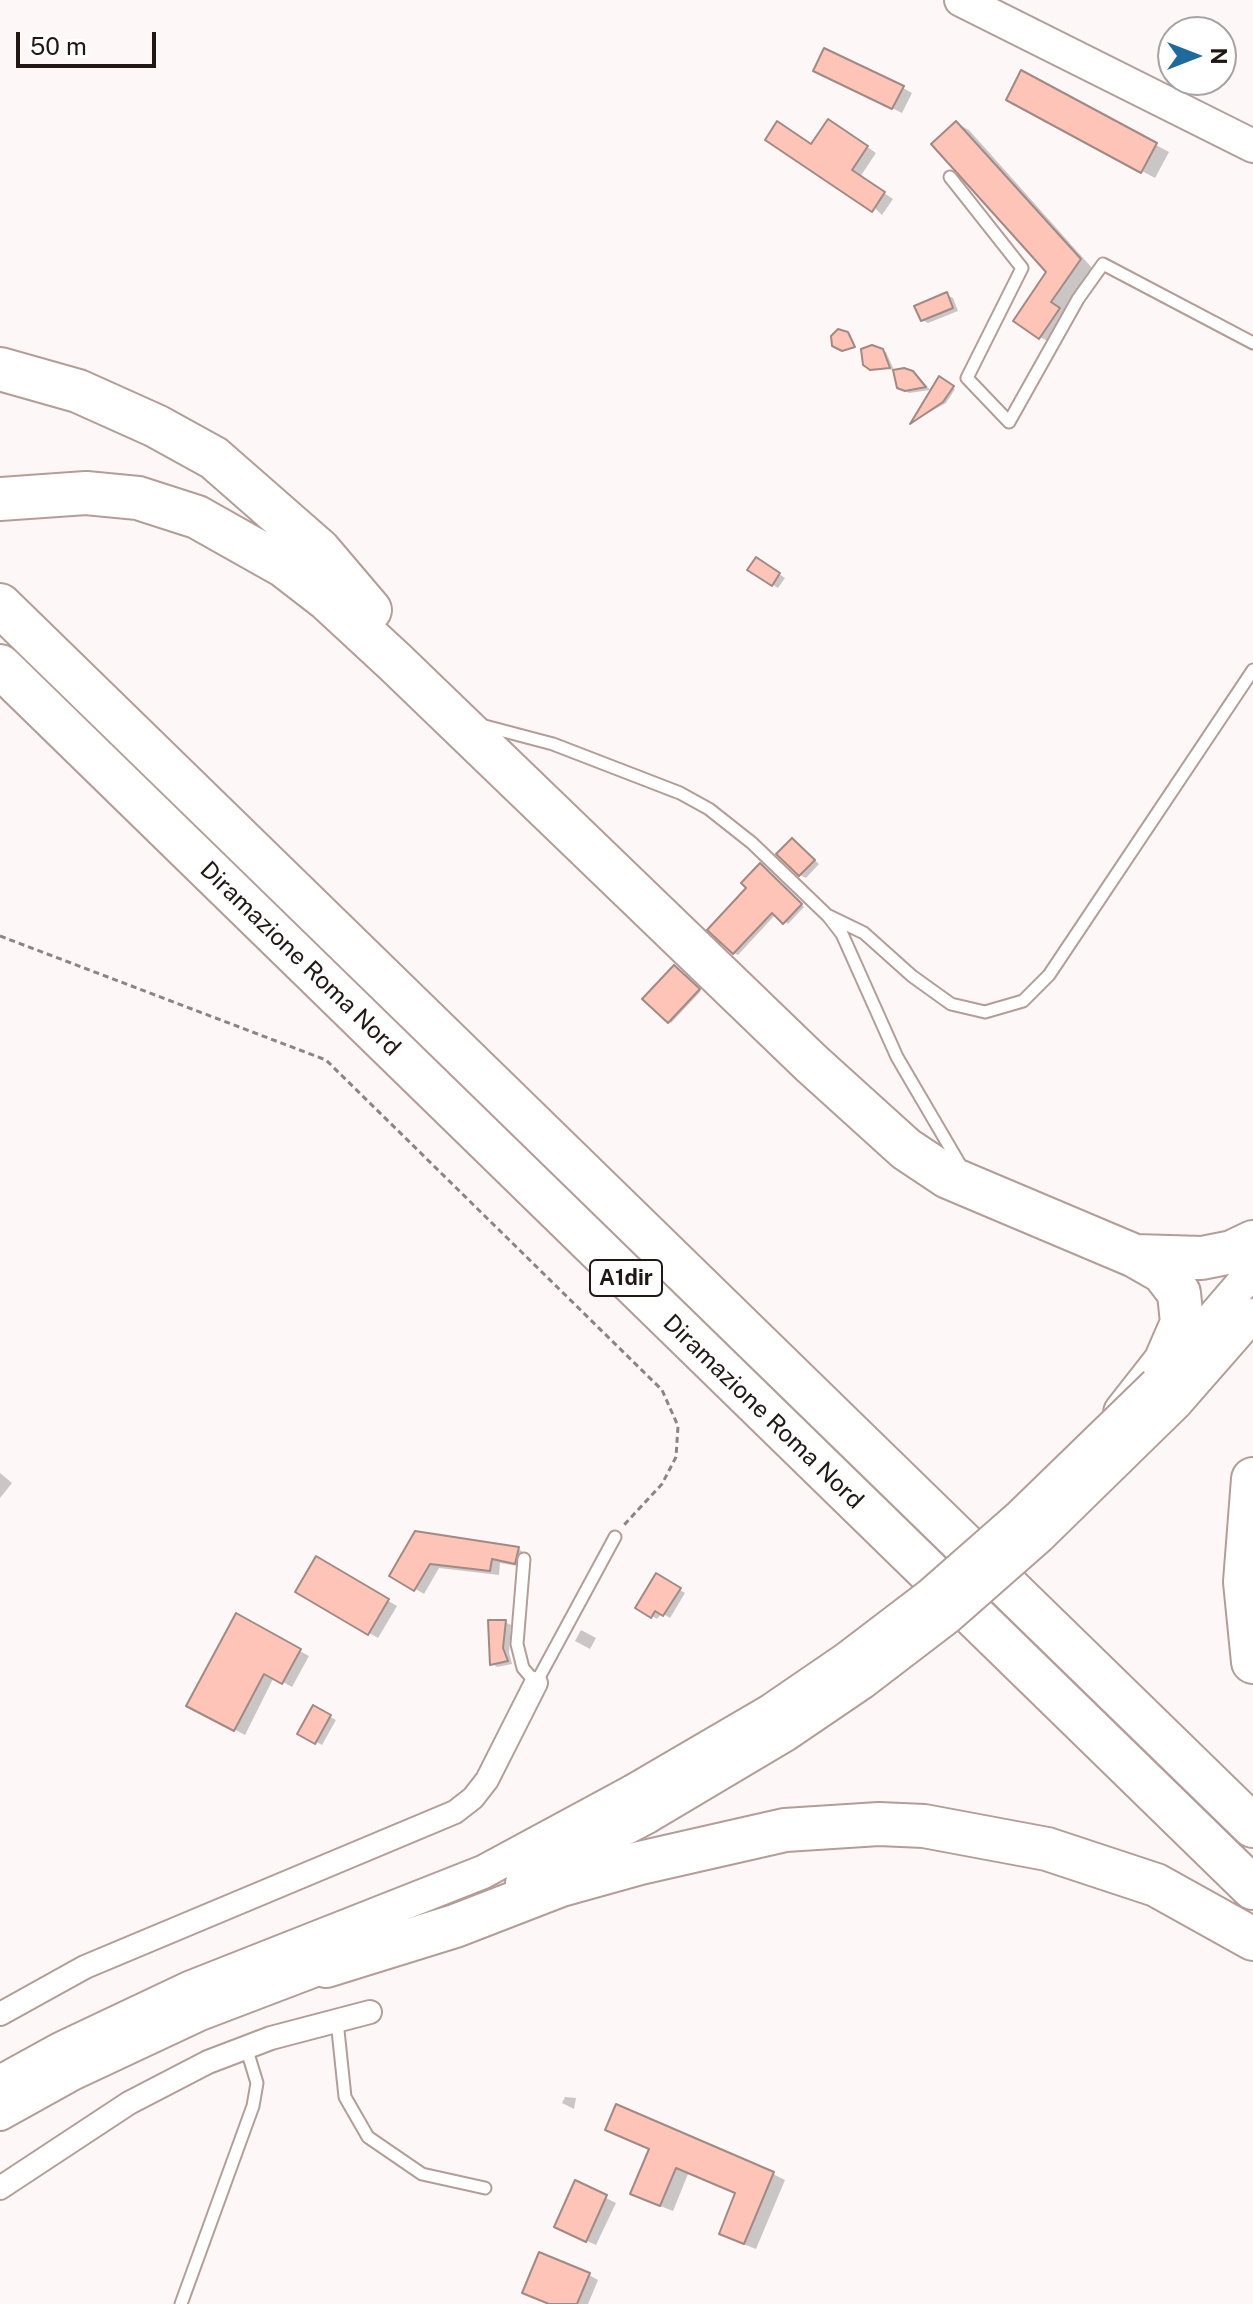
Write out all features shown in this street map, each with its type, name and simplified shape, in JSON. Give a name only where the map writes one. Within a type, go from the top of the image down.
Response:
[{"type":"highway","points":[[0,369],[78,391],[156,426],[214,458],[331,563],[449,717]]},
{"type":"highway","points":[[4,499],[71,494],[120,495],[168,506],[210,523],[307,582],[900,1144],[933,1168],[1135,1256],[1163,1272],[1175,1285],[1183,1306],[1182,1323],[1165,1362],[1106,1435]]},
{"type":"highway","name":"Diramazione Roma Nord","points":[[0,605],[1253,1826]]},
{"type":"highway","name":"Diramazione Roma Nord","points":[[0,666],[1253,1888]]},
{"type":"highway","points":[[1135,1256],[1202,1258],[1232,1252],[1253,1242]]},
{"type":"highway","points":[[1253,1479],[1245,1582],[1253,1662]]},
{"type":"highway","points":[[326,1966],[455,1926],[561,1885],[640,1863],[785,1830],[864,1824],[924,1826],[1047,1849],[1156,1885],[1253,1939]]},
{"type":"main road","points":[[961,0],[1253,146]]},
{"type":"main road","points":[[0,2082],[60,2049],[189,1988],[483,1872],[640,1804],[785,1735],[863,1682],[948,1617],[1039,1537],[1166,1393],[1253,1271]]},
{"type":"main road","points":[[0,2114],[72,2074],[186,2021],[495,1898],[640,1804],[846,1659],[942,1585],[1106,1435],[1166,1393],[1253,1315]]},
{"type":"street","points":[[0,2014],[85,1967],[455,1812],[473,1798],[487,1780],[536,1683]]},
{"type":"street","points":[[0,2188],[129,2103],[208,2062],[246,2047],[370,2012]]},
{"type":"lane","points":[[950,177],[1022,268],[967,378],[1009,422],[1078,299],[1103,264],[1253,343]]},
{"type":"lane","points":[[828,916],[864,933],[912,976],[951,1004],[985,1012],[1023,1001],[1049,975],[1253,670]]},
{"type":"lane","points":[[449,717],[553,744],[693,799],[738,830],[828,916],[854,956],[897,1057],[939,1124],[972,1186]]},
{"type":"lane","points":[[524,1559],[517,1644],[523,1668],[536,1683],[615,1537]]},
{"type":"lane","points":[[337,2021],[345,2097],[368,2137],[422,2174],[485,2188]]},
{"type":"lane","points":[[181,2304],[253,2106],[257,2083],[246,2047]]},
{"type":"path","points":[[0,936],[326,1060],[640,1365],[671,1405],[678,1426],[678,1447],[666,1478],[615,1537]]},
{"type":"building","points":[[824,48],[904,86],[892,109],[813,71]]},
{"type":"building","points":[[1021,70],[1157,143],[1141,173],[1006,100]]},
{"type":"building","points":[[828,119],[868,146],[852,170],[885,192],[872,212],[765,140],[777,121],[811,144]]},
{"type":"building","points":[[956,121],[1081,259],[1051,302],[1060,308],[1039,339],[1013,321],[1046,272],[931,144]]},
{"type":"building","points":[[947,292],[953,308],[921,321],[914,306]]},
{"type":"building","points":[[838,329],[848,332],[855,347],[842,351],[832,346],[831,336]]},
{"type":"building","points":[[872,345],[883,349],[890,368],[870,370],[863,365],[861,349]]},
{"type":"building","points":[[904,368],[913,371],[926,387],[905,391],[897,388],[893,370]]},
{"type":"building","points":[[939,376],[954,386],[943,402],[910,424]]},
{"type":"building","points":[[756,557],[780,573],[772,586],[747,570]]},
{"type":"building","points":[[792,838],[815,860],[799,876],[776,854]]},
{"type":"building","points":[[760,863],[802,904],[783,924],[772,913],[733,954],[707,930],[746,888],[741,883]]},
{"type":"building","points":[[674,965],[700,989],[668,1023],[642,999]]},
{"type":"building","points":[[415,1531],[519,1547],[515,1564],[492,1559],[490,1571],[430,1564],[414,1591],[389,1576]]},
{"type":"building","points":[[316,1556],[389,1599],[368,1635],[295,1592]]},
{"type":"building","points":[[656,1573],[681,1588],[663,1616],[655,1611],[651,1618],[635,1608]]},
{"type":"building","points":[[236,1613],[301,1649],[282,1684],[264,1674],[234,1731],[186,1706]]},
{"type":"building","points":[[488,1620],[506,1620],[503,1648],[508,1661],[490,1665]]},
{"type":"building","points":[[313,1705],[331,1715],[315,1744],[297,1734]]},
{"type":"building","points":[[616,2104],[774,2172],[744,2244],[719,2234],[735,2193],[676,2168],[660,2206],[630,2194],[649,2149],[605,2130]]},
{"type":"building","points":[[575,2180],[607,2195],[586,2242],[554,2227]]},
{"type":"building","points":[[539,2252],[590,2273],[577,2304],[549,2304],[522,2293]]}]
